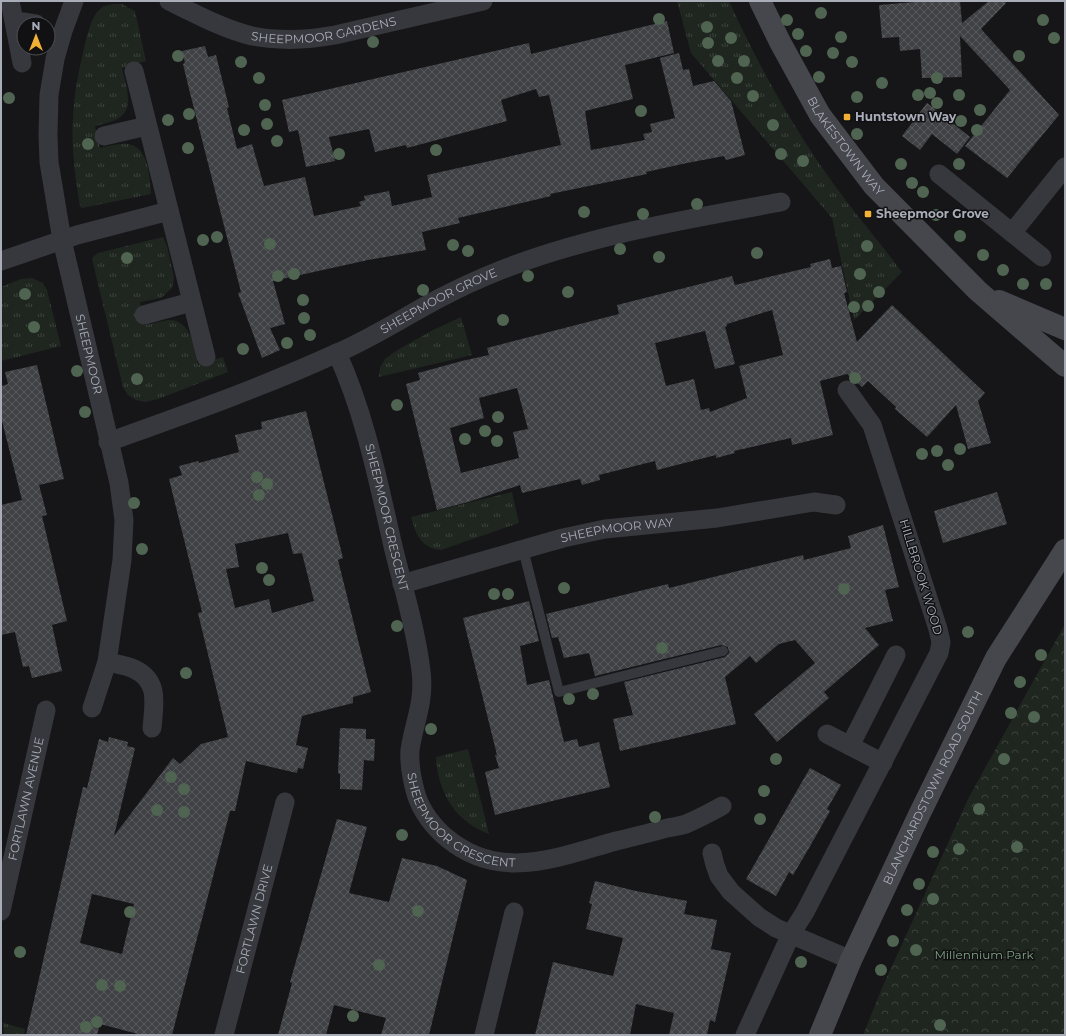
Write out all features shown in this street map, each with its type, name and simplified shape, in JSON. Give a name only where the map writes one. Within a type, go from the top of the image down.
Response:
[{"type":"main road","name":"BLAKESTOWN WAY","points":[[760,1],[780,42],[820,115],[874,186],[978,291],[1065,366]]},
{"type":"main road","points":[[978,291],[1065,329]]},
{"type":"main road","name":"BLANCHARDSTOWN ROAD SOUTH","points":[[820,1035],[852,960],[919,815],[996,658],[1065,550]]},
{"type":"street","points":[[10,1],[22,63]]},
{"type":"street","name":"SHEEPMOOR","points":[[56,28],[74,1]]},
{"type":"street","name":"SHEEPMOOR GARDENS","points":[[169,1],[204,18],[236,31],[255,36],[292,39],[316,38],[335,35],[483,1]]},
{"type":"street","name":"SHEEPMOOR","points":[[55,56],[49,94],[49,162],[62,240],[108,442],[119,483],[124,520],[122,560],[106,662],[92,708]]},
{"type":"street","points":[[134,71],[206,358]]},
{"type":"street","points":[[104,136],[147,126]]},
{"type":"street","points":[[1012,233],[1065,167]]},
{"type":"street","points":[[939,174],[1042,257]]},
{"type":"street","name":"SHEEPMOOR GROVE","points":[[108,442],[210,406],[292,374],[338,354],[452,292],[483,277],[530,260],[571,247],[632,231],[782,202]]},
{"type":"street","points":[[1,261],[62,240],[169,211]]},
{"type":"street","points":[[144,315],[191,302]]},
{"type":"street","name":"SHEEPMOOR CRESCENT","points":[[338,354],[350,381],[362,419],[413,627],[421,676],[421,703],[410,752],[411,775],[416,796],[427,816],[438,830],[456,845],[473,855],[492,861],[516,864],[543,861],[686,824],[722,806]]},
{"type":"street","name":"HILLBROOK WOOD","points":[[745,1035],[791,934],[805,912],[883,763],[939,653],[941,642],[929,600],[872,425],[847,390]]},
{"type":"street","name":"SHEEPMOOR WAY","points":[[402,584],[563,538],[605,529],[718,518],[814,502],[836,505]]},
{"type":"street","points":[[850,746],[896,655]]},
{"type":"street","points":[[106,662],[132,668],[144,675],[152,686],[154,698],[152,728]]},
{"type":"street","name":"FORTLAWN AVENUE","points":[[1,911],[46,710]]},
{"type":"street","points":[[827,734],[883,763]]},
{"type":"street","name":"FORTLAWN DRIVE","points":[[224,1035],[285,802]]},
{"type":"street","points":[[712,853],[719,876],[731,892],[759,917],[776,928],[852,960]]},
{"type":"street","points":[[484,1035],[514,912]]},
{"type":"lane","points":[[523,549],[559,692],[722,651]]},
{"type":"green space","points":[[677,1],[729,1],[762,69],[800,134],[837,188],[902,272],[854,320],[832,218],[691,53]]},
{"type":"green space","points":[[113,4],[122,4],[135,11],[146,61],[122,68],[128,98],[125,112],[113,121],[95,126],[100,148],[118,144],[128,144],[135,146],[140,151],[147,164],[151,194],[82,208],[80,206],[78,195],[73,150],[75,93],[79,69],[93,18],[101,9]]},
{"type":"green space","points":[[163,237],[167,246],[174,278],[172,288],[161,298],[140,302],[144,325],[169,320],[177,321],[183,325],[191,336],[198,365],[223,357],[228,372],[158,399],[145,402],[136,400],[128,395],[123,387],[92,259],[98,253]]},
{"type":"green space","points":[[32,278],[43,283],[47,290],[61,346],[1,361],[1,287],[21,279]]},
{"type":"green space","points":[[461,317],[472,355],[379,377],[380,367],[385,359],[433,330]]},
{"type":"green space","points":[[512,492],[519,523],[441,550],[429,547],[420,540],[417,535],[411,517]]},
{"type":"green space","name":"Millennium Park","points":[[1065,624],[1065,1035],[863,1035],[882,988],[969,797]]},
{"type":"green space","points":[[468,749],[489,834],[467,822],[450,804],[440,782],[437,770],[436,757]]},
{"type":"green space","points":[[3,1023],[25,1029],[24,1035],[4,1035]]},
{"type":"building","points":[[927,1],[960,1],[962,23],[989,1],[1004,1],[1006,3],[981,29],[1059,115],[1007,178],[965,146],[1010,90],[960,36],[962,77],[922,78],[920,49],[900,51],[899,37],[882,38],[879,5]]},
{"type":"building","points":[[667,21],[674,53],[625,65],[633,99],[585,111],[591,150],[645,140],[643,134],[652,132],[650,124],[675,118],[660,58],[679,53],[683,70],[689,69],[693,86],[714,81],[731,101],[745,155],[726,160],[724,156],[646,172],[647,174],[550,194],[551,196],[458,218],[460,223],[422,232],[426,250],[368,260],[273,281],[285,324],[270,328],[280,350],[262,358],[238,293],[241,292],[189,89],[183,64],[185,63],[182,51],[205,46],[208,57],[216,55],[229,107],[227,108],[237,149],[252,144],[264,186],[305,177],[314,216],[361,206],[359,202],[365,200],[364,196],[389,191],[392,206],[432,197],[427,175],[561,145],[549,95],[539,97],[536,89],[501,100],[507,121],[407,148],[406,145],[375,152],[369,129],[329,137],[335,161],[306,167],[298,130],[289,132],[282,100],[529,43],[531,54]]},
{"type":"building","points":[[927,103],[970,137],[957,154],[932,134],[920,150],[902,136]]},
{"type":"building","points":[[830,259],[832,268],[841,266],[847,292],[844,293],[857,342],[892,305],[985,393],[978,401],[991,443],[968,449],[956,405],[927,437],[895,409],[896,407],[868,381],[862,387],[847,374],[820,381],[833,435],[792,445],[791,438],[734,451],[735,453],[716,458],[716,455],[657,470],[655,461],[599,475],[600,480],[582,485],[580,479],[522,493],[520,485],[468,502],[437,510],[406,384],[420,380],[418,373],[489,355],[487,348],[619,314],[617,305],[732,276],[735,285],[811,267],[810,264]],"holes":[[[772,310],[783,355],[739,366],[747,398],[710,412],[709,408],[701,410],[694,379],[666,386],[655,343],[705,331],[715,369],[735,364],[725,327],[727,324]],[[517,388],[528,429],[513,432],[519,458],[461,473],[450,428],[484,418],[479,398]]]},
{"type":"building","points":[[37,365],[64,479],[39,485],[47,515],[42,516],[67,621],[52,625],[62,671],[32,678],[29,666],[23,667],[15,632],[1,635],[1,505],[22,500],[1,417],[1,386],[8,384],[5,372]]},
{"type":"building","points":[[306,411],[343,558],[338,560],[371,692],[353,697],[353,703],[302,716],[296,745],[308,748],[303,769],[298,768],[297,773],[246,761],[235,811],[230,811],[172,1035],[142,1035],[100,1024],[97,1035],[26,1035],[83,787],[87,788],[99,739],[108,742],[109,737],[128,742],[127,746],[135,748],[114,836],[173,758],[180,764],[201,744],[228,737],[198,613],[202,612],[169,479],[182,475],[179,466],[198,461],[199,463],[239,452],[235,435],[262,429],[261,422]],"holes":[[[288,533],[293,554],[302,553],[314,601],[272,613],[269,599],[235,608],[226,569],[239,567],[235,544]],[[92,894],[134,904],[122,954],[80,943]]]},
{"type":"building","points":[[997,492],[1007,524],[943,543],[934,511]]},
{"type":"building","points":[[883,525],[899,587],[885,590],[893,621],[865,628],[879,645],[824,692],[829,698],[777,742],[754,714],[815,663],[795,640],[779,644],[756,663],[750,656],[725,677],[736,724],[620,751],[613,719],[633,715],[624,682],[725,657],[729,653],[728,647],[721,645],[595,676],[589,653],[564,658],[558,637],[552,638],[546,614],[668,584],[669,588],[803,555],[804,560],[851,548],[848,536]]},
{"type":"building","points":[[529,601],[539,641],[520,646],[527,685],[549,680],[564,742],[577,739],[579,747],[599,742],[610,787],[495,815],[485,772],[499,768],[495,755],[497,755],[463,618]]},
{"type":"building","points":[[340,728],[366,729],[366,739],[375,739],[374,761],[364,760],[362,790],[340,789],[340,774],[338,773]]},
{"type":"building","points":[[810,768],[841,785],[827,809],[830,811],[809,848],[793,875],[789,872],[776,896],[746,879]]},
{"type":"building","points":[[337,819],[367,827],[349,893],[389,902],[402,858],[437,866],[467,880],[429,1035],[381,1035],[386,1018],[334,1005],[326,1035],[278,1035],[292,983],[290,982]]},
{"type":"building","points":[[595,881],[687,901],[684,914],[717,920],[711,949],[731,953],[715,1022],[710,1020],[707,1035],[669,1035],[674,1013],[636,1004],[630,1035],[535,1035],[553,962],[613,976],[623,938],[586,929],[592,904],[589,903]]},
{"type":"place","name":"Huntstown Way","points":[[847,117]]},
{"type":"place","name":"Sheepmoor Grove","points":[[868,214]]}]
